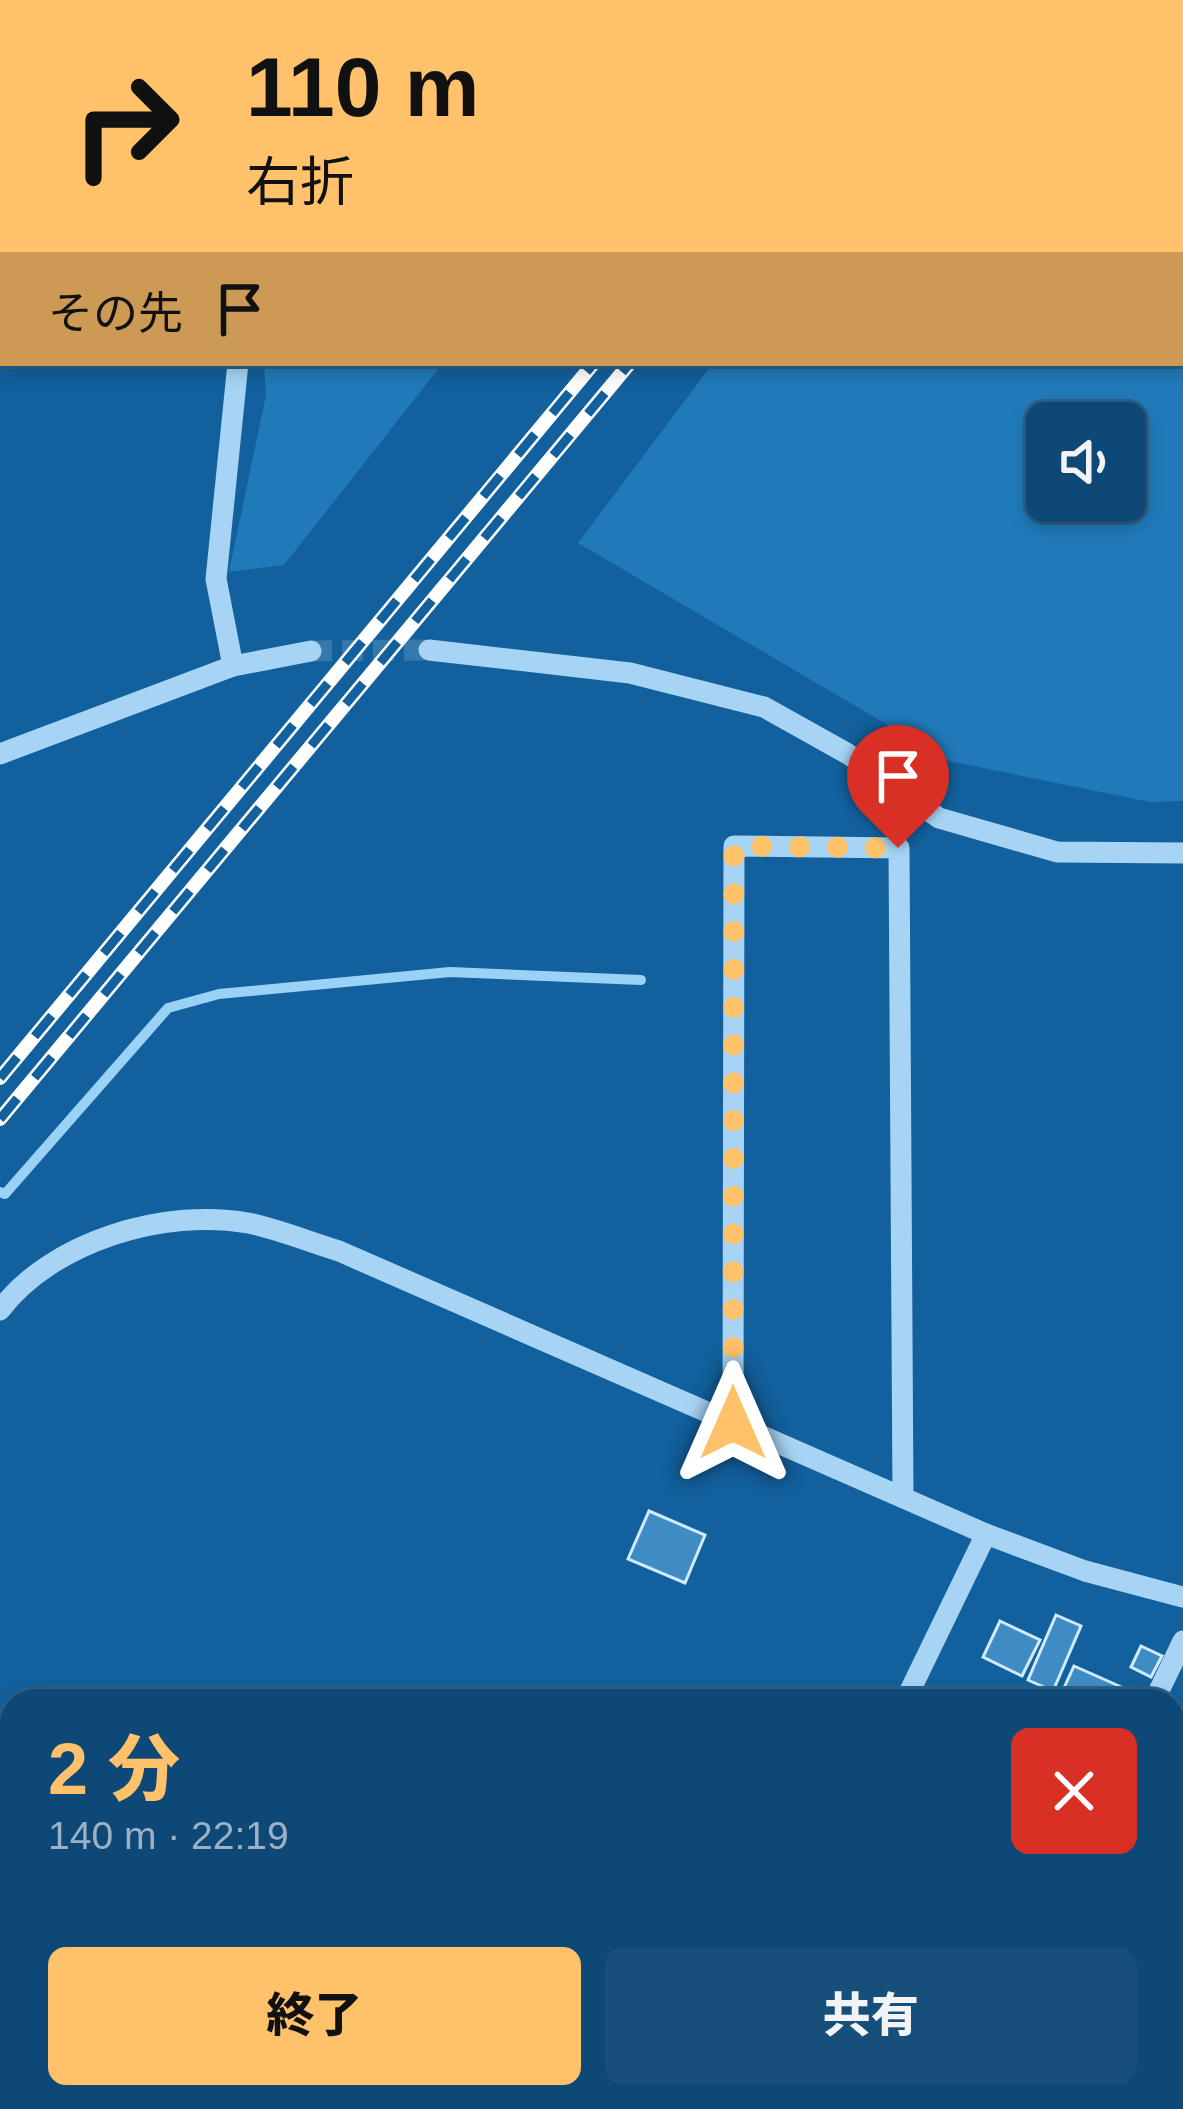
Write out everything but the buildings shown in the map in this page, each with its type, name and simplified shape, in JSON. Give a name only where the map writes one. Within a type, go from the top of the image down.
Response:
[{"type":"street","points":[[233,666],[216,579],[238,366]]},
{"type":"street","points":[[429,650],[630,674],[764,707],[848,754],[939,818],[1057,852],[1183,853]]},
{"type":"street","points":[[0,754],[233,666],[310,651]]},
{"type":"street","points":[[733,1423],[734,846],[898,848],[903,1497]]},
{"type":"street","points":[[0,1310],[59,1262],[99,1239],[170,1222],[246,1223],[338,1251],[986,1534],[1085,1571],[1183,1598]]},
{"type":"street","points":[[910,1689],[986,1534]]},
{"type":"street","points":[[1160,1689],[1183,1641]]},
{"type":"shaded area","points":[[264,366],[441,366],[284,565],[229,572],[266,395]]},
{"type":"shaded area","points":[[711,366],[1183,366],[1183,801],[1150,802],[949,761],[578,543]]},
{"type":"waterway","points":[[0,1192],[5,1194],[168,1008],[219,994],[450,972],[641,980]]},
{"type":"tunnel","points":[[311,651],[429,650]]},
{"type":"railway","points":[[0,1078],[592,366]]},
{"type":"railway","points":[[0,1119],[628,366]]},
{"type":"route","points":[[733,1423],[734,846],[898,848]]}]
